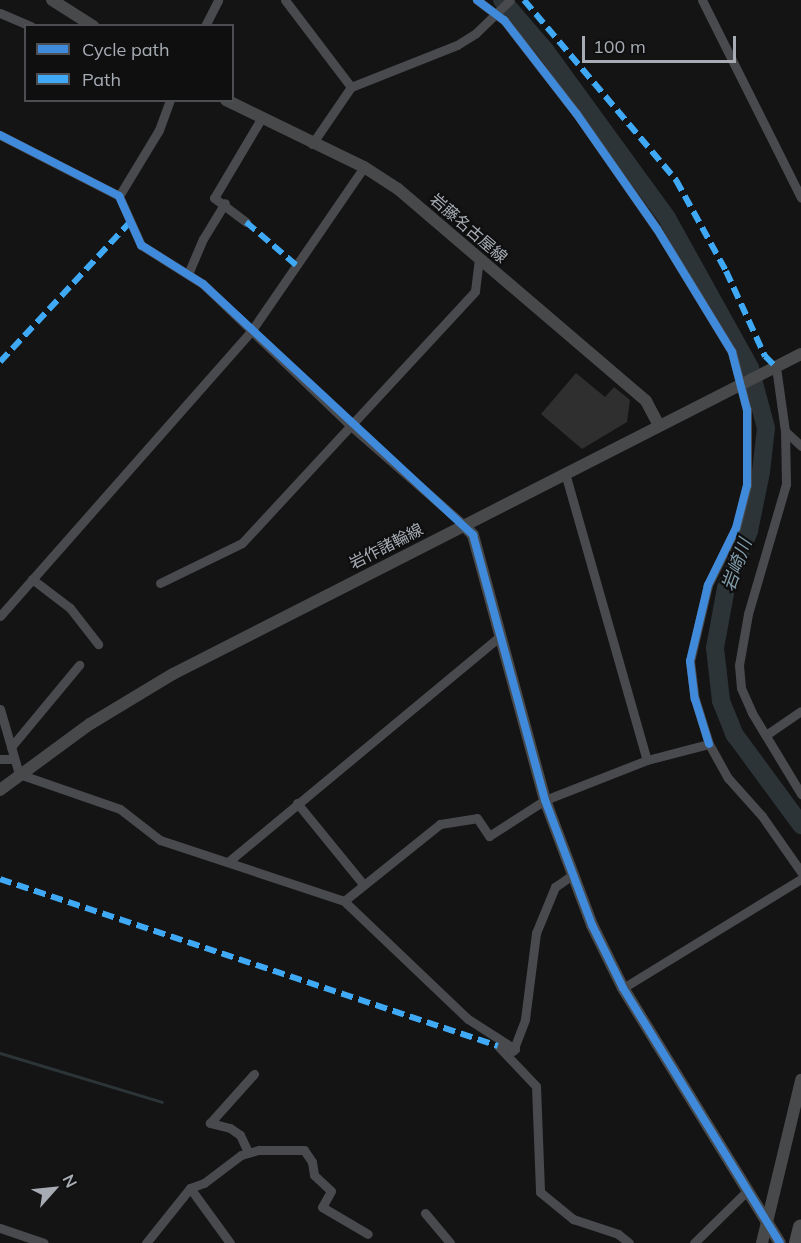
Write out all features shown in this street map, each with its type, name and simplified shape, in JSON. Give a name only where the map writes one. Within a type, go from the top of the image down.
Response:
[{"type":"main road","points":[[52,0],[90,24]]},
{"type":"main road","name":"岩藤名古屋線","points":[[230,102],[312,144],[364,167],[398,189],[646,401],[658,424]]},
{"type":"main road","name":"岩作諸輪線","points":[[0,790],[90,724],[174,674],[658,424],[801,354]]},
{"type":"main road","points":[[464,525],[473,535],[545,800],[571,876],[623,988],[780,1243]]},
{"type":"main road","points":[[762,1243],[801,1080]]},
{"type":"street","points":[[206,24],[218,0]]},
{"type":"street","points":[[285,0],[351,87]]},
{"type":"street","points":[[477,0],[497,12],[530,51],[657,229],[732,352],[742,383],[747,410],[747,485],[736,528],[703,601],[690,661],[695,699],[709,744],[728,777],[762,816],[801,872]]},
{"type":"street","points":[[312,144],[351,87],[457,45],[510,0]]},
{"type":"street","points":[[702,0],[801,198]]},
{"type":"street","points":[[0,13],[26,24]]},
{"type":"street","points":[[119,196],[159,130],[169,102]]},
{"type":"street","points":[[246,222],[225,203],[214,198],[262,117]]},
{"type":"street","points":[[0,135],[119,196],[141,245],[188,274],[252,330],[351,426],[464,525]]},
{"type":"street","points":[[0,616],[252,330],[364,167]]},
{"type":"street","points":[[188,274],[203,239],[225,203]]},
{"type":"street","points":[[160,583],[242,543],[474,291],[479,259]]},
{"type":"street","points":[[771,369],[785,431],[783,499],[740,648],[741,688],[801,794]]},
{"type":"street","points":[[785,431],[801,446]]},
{"type":"street","points":[[565,473],[647,760]]},
{"type":"street","points":[[32,579],[70,608],[98,644]]},
{"type":"street","points":[[228,862],[501,634]]},
{"type":"street","points":[[11,747],[79,665]]},
{"type":"street","points":[[0,710],[19,774],[120,809],[160,840],[344,901],[468,1019],[512,1052],[536,1086],[540,1192],[573,1219],[618,1234],[629,1243]]},
{"type":"street","points":[[766,735],[801,711]]},
{"type":"street","points":[[344,901],[440,824],[477,818],[489,836],[545,800],[647,760],[709,744]]},
{"type":"street","points":[[0,759],[15,759]]},
{"type":"street","points":[[297,803],[363,884]]},
{"type":"street","points":[[512,1052],[525,1019],[536,933],[555,886],[571,876]]},
{"type":"street","points":[[623,988],[801,879]]},
{"type":"street","points":[[498,1046],[512,1052]]},
{"type":"street","points":[[248,1152],[240,1136],[230,1128],[210,1123],[254,1074]]},
{"type":"street","points":[[146,1243],[190,1188],[204,1183],[248,1152],[304,1150],[312,1162],[314,1176],[331,1191],[322,1207],[368,1234]]},
{"type":"street","points":[[190,1188],[230,1243]]},
{"type":"street","points":[[694,1243],[747,1191]]},
{"type":"street","points":[[425,1214],[450,1243]]},
{"type":"street","points":[[0,1228],[44,1243]]},
{"type":"building","points":[[576,373],[605,397],[614,387],[630,400],[627,422],[582,449],[541,414]]},
{"type":"waterway","name":"岩崎川","points":[[502,0],[545,50],[667,218],[750,368],[766,428],[761,472],[749,531],[726,588],[715,648],[721,701],[735,735],[801,825]]},
{"type":"waterway","points":[[0,1053],[162,1102]]},
{"type":"marked path","points":[[524,0],[676,180],[726,271],[765,356],[776,367]]},
{"type":"marked path","points":[[246,222],[296,265]]},
{"type":"marked path","points":[[0,362],[129,223]]},
{"type":"marked path","points":[[0,879],[498,1046]]},
{"type":"cycle path","points":[[477,0],[504,20],[576,113],[657,229],[732,352],[747,410],[747,485],[736,528],[708,585],[690,661],[695,699],[709,744]]},
{"type":"cycle path","points":[[0,135],[119,196],[141,245],[203,284],[473,535],[545,800],[592,925],[623,988],[780,1243]]}]
